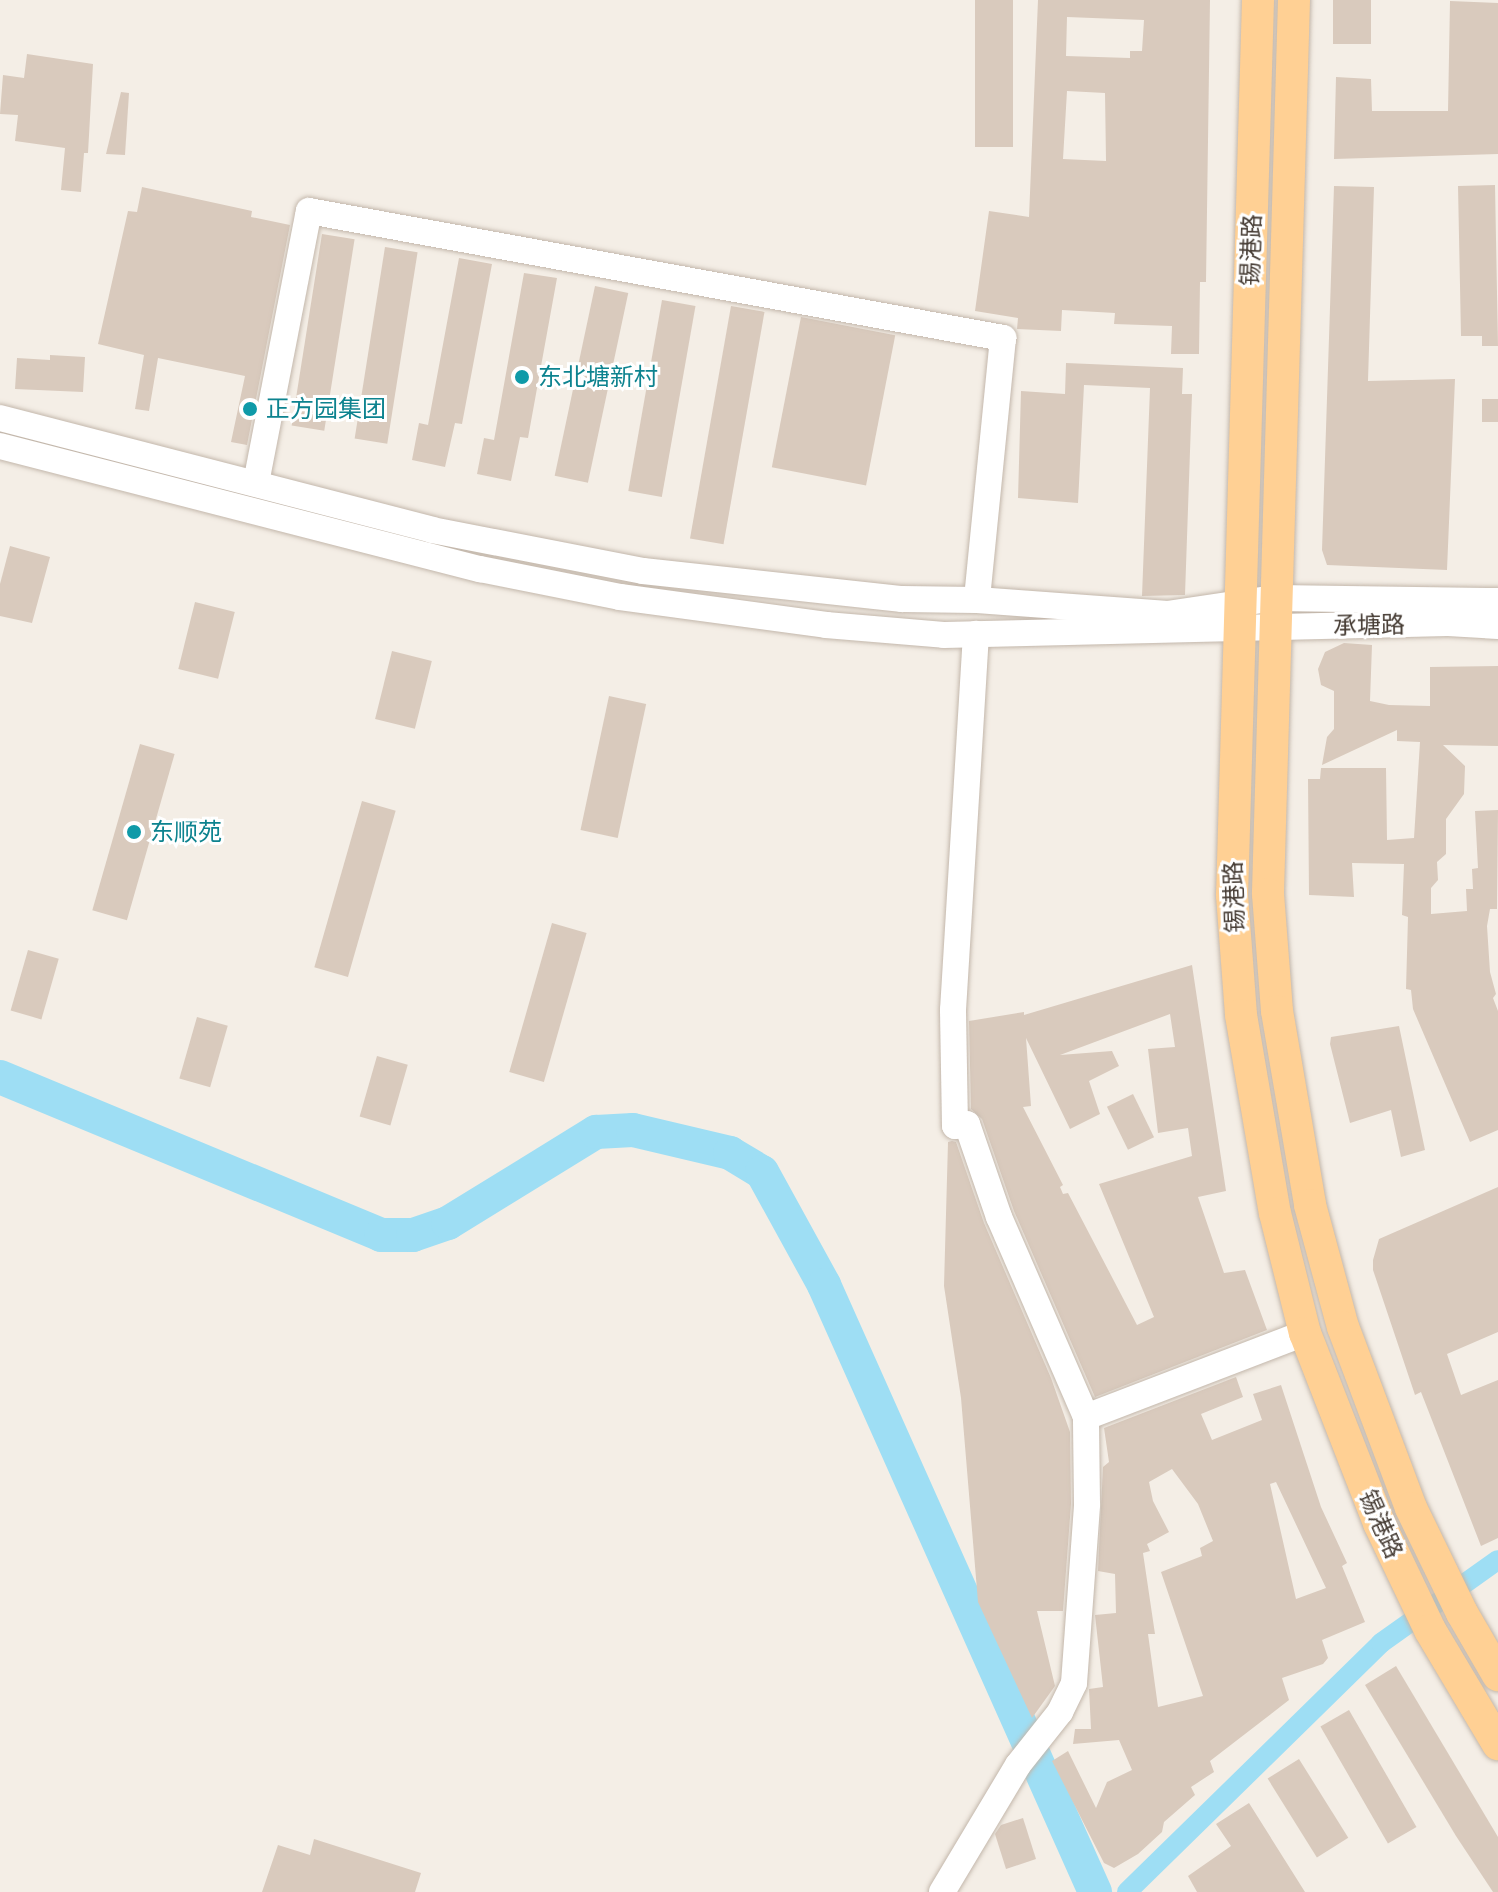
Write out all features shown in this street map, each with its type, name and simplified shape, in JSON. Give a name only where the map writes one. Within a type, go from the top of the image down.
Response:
[{"type":"main road","name":"锡港路","points":[[1258,0],[1232,895],[1241,1015],[1275,1213],[1305,1333],[1379,1523],[1430,1630],[1498,1744]]},
{"type":"main road","name":"锡港路","points":[[1294,0],[1268,894],[1277,1011],[1310,1205],[1343,1327],[1376,1420],[1444,1577],[1498,1675]]},
{"type":"street","points":[[256,483],[309,211],[1003,338],[977,600]]},
{"type":"street","points":[[0,418],[432,530],[643,571],[902,599],[977,600],[1167,614],[1240,616]]},
{"type":"street","points":[[0,446],[480,569],[620,597],[826,625],[976,634],[1240,616]]},
{"type":"street","name":"承塘路","points":[[1240,616],[1498,601]]},
{"type":"street","name":"承塘路","points":[[1276,613],[1498,626]]},
{"type":"street","points":[[942,1892],[1018,1765],[1060,1712],[1074,1683],[1087,1504],[1086,1417],[999,1217],[967,1124],[955,1126],[953,1010],[976,634]]},
{"type":"street","points":[[1086,1417],[1305,1333]]},
{"type":"building","points":[[975,0],[1013,0],[1013,147],[975,147]]},
{"type":"building","points":[[1038,0],[1210,0],[1206,282],[1200,282],[1199,354],[1171,354],[1172,326],[1114,324],[1115,313],[1062,310],[1061,331],[1017,329],[1018,318],[975,311],[989,211],[1029,217]],"holes":[[[1067,17],[1144,20],[1142,51],[1130,51],[1130,58],[1066,56]],[[1067,91],[1105,93],[1106,161],[1063,159]]]},
{"type":"building","points":[[1333,0],[1371,0],[1371,44],[1333,44]]},
{"type":"building","points":[[1450,1],[1498,3],[1498,154],[1334,159],[1336,77],[1371,79],[1372,111],[1448,111]]},
{"type":"building","points":[[27,54],[93,64],[88,153],[84,153],[81,192],[61,190],[65,148],[15,141],[18,115],[0,114],[3,75],[24,78]]},
{"type":"building","points":[[121,92],[129,93],[125,155],[106,154]]},
{"type":"building","points":[[1495,185],[1498,346],[1482,346],[1482,336],[1461,336],[1458,186]]},
{"type":"building","points":[[1334,186],[1374,187],[1368,381],[1455,379],[1447,570],[1327,565],[1322,550]]},
{"type":"building","points":[[142,187],[252,211],[251,217],[290,225],[247,445],[231,442],[245,376],[158,358],[149,411],[135,409],[144,355],[98,344],[128,211],[137,212]]},
{"type":"building","points":[[322,234],[355,239],[324,431],[292,426]]},
{"type":"building","points":[[385,247],[418,252],[387,444],[355,439]]},
{"type":"building","points":[[459,258],[492,264],[462,424],[455,423],[445,467],[412,460],[419,423],[428,425]]},
{"type":"building","points":[[524,273],[557,278],[528,438],[520,437],[511,481],[477,474],[484,438],[494,440]]},
{"type":"building","points":[[595,286],[628,293],[588,483],[555,476]]},
{"type":"building","points":[[662,300],[695,306],[662,497],[628,491]]},
{"type":"building","points":[[731,306],[764,312],[724,544],[690,538]]},
{"type":"building","points":[[801,317],[895,335],[866,486],[772,467]]},
{"type":"building","points":[[50,355],[85,357],[83,392],[15,389],[17,358],[50,360]]},
{"type":"building","points":[[1066,363],[1183,368],[1182,394],[1192,394],[1185,595],[1142,596],[1150,388],[1084,385],[1078,503],[1018,498],[1021,391],[1065,394]]},
{"type":"building","points":[[1482,399],[1498,399],[1498,422],[1482,422]]},
{"type":"building","points":[[10,546],[50,557],[32,623],[0,616],[0,584]]},
{"type":"building","points":[[195,602],[235,612],[218,679],[178,669]]},
{"type":"building","points":[[1344,643],[1372,645],[1370,701],[1389,705],[1430,706],[1430,667],[1498,666],[1498,746],[1443,745],[1465,766],[1464,794],[1446,819],[1446,854],[1437,862],[1438,880],[1431,888],[1431,914],[1467,911],[1466,889],[1473,889],[1472,869],[1478,868],[1475,811],[1498,810],[1497,909],[1490,909],[1487,926],[1490,972],[1496,994],[1493,998],[1498,1011],[1498,1130],[1470,1142],[1413,1009],[1411,990],[1406,989],[1408,917],[1402,915],[1404,864],[1352,863],[1354,897],[1309,895],[1308,779],[1320,779],[1321,768],[1386,768],[1387,840],[1414,838],[1420,742],[1397,741],[1397,730],[1322,765],[1327,737],[1334,729],[1334,691],[1321,685],[1318,669],[1325,652]]},
{"type":"building","points":[[392,651],[432,661],[415,729],[375,719]]},
{"type":"building","points":[[609,696],[646,704],[618,838],[581,830]]},
{"type":"building","name":"东顺苑","points":[[140,744],[175,754],[127,920],[92,910]]},
{"type":"building","points":[[362,801],[396,811],[348,977],[314,967]]},
{"type":"building","points":[[552,923],[587,933],[544,1082],[509,1072]]},
{"type":"building","points":[[28,950],[59,959],[41,1019],[11,1011]]},
{"type":"building","points":[[1192,965],[1226,1191],[1198,1197],[1224,1273],[1245,1270],[1267,1330],[1095,1397],[1014,1211],[982,1119],[971,1109],[969,1021],[1024,1012],[1024,1015]],"holes":[[[1170,1014],[1175,1047],[1148,1049],[1158,1133],[1188,1128],[1192,1156],[1099,1184],[1154,1317],[1137,1325],[1068,1193],[1063,1194],[1060,1187],[1063,1185],[1023,1107],[1031,1106],[1026,1038],[1070,1129],[1100,1114],[1089,1081],[1119,1066],[1112,1051],[1060,1055]]]},
{"type":"building","points":[[197,1017],[228,1026],[210,1087],[179,1079]]},
{"type":"building","points":[[1399,1026],[1425,1150],[1401,1157],[1391,1110],[1350,1123],[1330,1044],[1331,1037]]},
{"type":"building","points":[[377,1056],[408,1065],[390,1125],[360,1117]]},
{"type":"building","points":[[1133,1094],[1154,1137],[1128,1150],[1107,1107]]},
{"type":"building","points":[[948,1142],[956,1142],[984,1223],[1051,1378],[1070,1432],[1071,1504],[1063,1611],[1037,1611],[1055,1686],[1032,1718],[978,1602],[961,1398],[944,1286]]},
{"type":"building","points":[[1498,1187],[1498,1332],[1447,1354],[1461,1395],[1498,1380],[1498,1538],[1481,1546],[1421,1392],[1415,1395],[1373,1270],[1373,1260],[1379,1239]]},
{"type":"building","points":[[1236,1377],[1243,1397],[1201,1414],[1212,1440],[1262,1420],[1253,1394],[1281,1385],[1321,1507],[1347,1563],[1342,1566],[1365,1622],[1322,1640],[1328,1658],[1323,1664],[1282,1678],[1289,1700],[1210,1761],[1214,1772],[1191,1787],[1195,1795],[1164,1822],[1162,1832],[1138,1854],[1114,1868],[1104,1863],[1052,1761],[1068,1751],[1096,1808],[1107,1782],[1132,1770],[1119,1740],[1073,1744],[1075,1729],[1091,1729],[1089,1689],[1103,1687],[1095,1615],[1116,1613],[1115,1574],[1098,1571],[1103,1467],[1109,1462],[1104,1428]],"holes":[[[1172,1469],[1198,1504],[1213,1541],[1200,1548],[1202,1556],[1161,1572],[1203,1696],[1158,1707],[1148,1634],[1155,1634],[1143,1553],[1150,1551],[1147,1544],[1169,1532],[1153,1501],[1149,1482]],[[1276,1482],[1326,1588],[1296,1599],[1270,1484]]]},
{"type":"building","points":[[1396,1666],[1498,1837],[1498,1892],[1493,1892],[1456,1836],[1365,1685]]},
{"type":"building","points":[[1349,1710],[1416,1827],[1388,1843],[1320,1726]]},
{"type":"building","points":[[1299,1759],[1348,1838],[1317,1857],[1268,1779]]},
{"type":"building","points":[[1249,1803],[1305,1892],[1197,1892],[1188,1876],[1231,1846],[1216,1824]]},
{"type":"building","points":[[1023,1818],[1036,1859],[1006,1869],[995,1834],[1001,1825]]},
{"type":"building","points":[[314,1839],[421,1873],[415,1892],[262,1892],[278,1845],[310,1855]]},
{"type":"waterway","points":[[0,1077],[381,1235],[413,1235],[448,1223],[596,1132],[633,1130],[730,1153],[762,1172],[824,1285],[1095,1892]]},
{"type":"waterway","points":[[1127,1892],[1381,1643],[1498,1560]]},
{"type":"place","name":"东北塘新村","points":[[522,377]]},
{"type":"place","name":"正方园集团","points":[[250,409]]},
{"type":"place","name":"东顺苑","points":[[134,832]]}]
